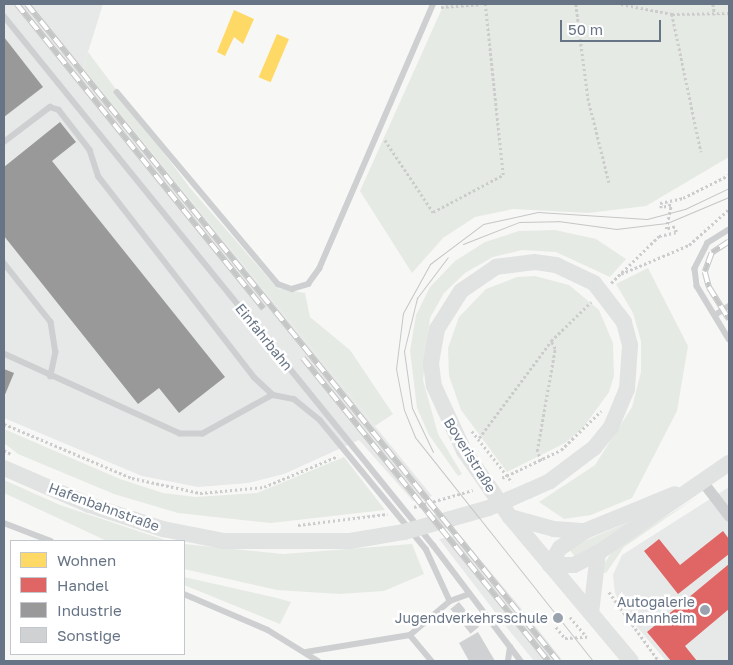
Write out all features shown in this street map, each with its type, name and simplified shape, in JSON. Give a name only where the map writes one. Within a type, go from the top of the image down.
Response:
[{"type":"main road","name":"Boveristraße","points":[[603,291],[556,265],[535,262],[496,267],[461,290],[437,329],[431,363],[440,405],[464,451],[510,517],[631,661]]},
{"type":"main road","points":[[523,490],[570,469],[594,448],[621,406],[630,368],[630,345],[603,291]]},
{"type":"main road","name":"Hafenbahnstraße","points":[[8,462],[89,505],[163,529],[223,540],[297,544],[404,532],[523,490]]},
{"type":"main road","points":[[550,565],[574,565],[598,553],[729,463]]},
{"type":"main road","points":[[550,565],[560,548],[585,531],[695,485]]},
{"type":"main road","points":[[510,517],[554,529],[585,531]]},
{"type":"main road","points":[[592,613],[598,553]]},
{"type":"street","points":[[695,485],[729,516]]},
{"type":"lane","points":[[117,92],[278,284],[292,289],[308,284],[319,269],[432,6]]},
{"type":"lane","name":"Einfahrbahn","points":[[4,16],[521,661]]},
{"type":"lane","points":[[4,142],[50,107],[59,110],[90,150],[99,177],[254,378],[273,395],[294,399],[320,420],[426,549],[450,601]]},
{"type":"lane","points":[[729,230],[708,243],[695,269],[697,286],[729,339]]},
{"type":"lane","points":[[4,263],[51,322],[56,352],[51,376]]},
{"type":"lane","points":[[715,316],[729,306]]},
{"type":"lane","points":[[4,354],[180,434],[203,434],[273,395]]},
{"type":"lane","points":[[4,522],[49,540]]},
{"type":"lane","points":[[185,594],[268,630],[318,661]]},
{"type":"lane","points":[[306,652],[410,635],[450,601],[469,594]]},
{"type":"lane","points":[[410,635],[432,661]]},
{"type":"lane","points":[[508,661],[510,647]]},
{"type":"path","points":[[432,6],[480,4]]},
{"type":"path","points":[[376,134],[383,137],[433,212],[503,175],[485,4]]},
{"type":"path","points":[[576,4],[586,89],[609,182]]},
{"type":"path","points":[[621,4],[672,14],[715,15],[729,13]]},
{"type":"path","points":[[713,4],[715,15]]},
{"type":"path","points":[[672,14],[701,152]]},
{"type":"path","points":[[523,490],[478,439],[551,341],[659,236],[676,232],[675,226],[666,228],[671,205],[661,208],[660,203],[683,198],[729,175]]},
{"type":"path","points":[[620,274],[684,249],[729,209]]},
{"type":"path","points":[[541,461],[537,451],[555,349],[551,341]]},
{"type":"path","points":[[499,480],[541,461],[576,439],[606,401]]},
{"type":"path","points":[[4,424],[132,478],[200,493],[264,487],[338,456]]},
{"type":"path","points":[[8,462],[19,459]]},
{"type":"path","points":[[407,509],[483,486]]},
{"type":"path","points":[[287,527],[398,511]]},
{"type":"path","points":[[608,586],[612,603],[659,661]]},
{"type":"path","points":[[556,627],[565,638],[587,637],[570,617]]},
{"type":"shaded area","points":[[4,4],[103,4],[83,68],[432,496],[413,501],[359,440],[284,474],[248,483],[198,487],[142,476],[4,418]]},
{"type":"shaded area","points":[[444,4],[729,4],[729,157],[646,206],[588,213],[513,209],[475,217],[443,238],[412,273],[360,191]]},
{"type":"shaded area","points":[[88,52],[191,189],[277,288],[305,293],[310,317],[350,350],[393,414],[375,426],[83,68]]},
{"type":"shaded area","points":[[555,230],[596,239],[626,259],[610,277],[556,252],[522,250],[493,257],[465,273],[444,293],[430,318],[423,380],[438,434],[462,474],[458,476],[429,435],[417,408],[410,351],[416,315],[430,287],[455,261],[485,242],[519,231]]},
{"type":"shaded area","points":[[648,268],[688,346],[677,411],[632,498],[591,515],[564,519],[539,502],[595,465],[632,407],[641,372],[641,341],[633,313],[616,284]]},
{"type":"shaded area","points":[[535,276],[569,285],[599,310],[613,343],[614,376],[609,392],[583,428],[565,443],[507,472],[461,410],[449,376],[448,348],[459,317],[486,289],[517,277]]},
{"type":"shaded area","points":[[4,429],[120,479],[163,493],[196,497],[257,493],[344,457],[385,510],[271,523],[178,513],[114,494],[18,454],[4,443]]},
{"type":"shaded area","points":[[4,480],[60,505],[165,540],[105,540],[4,493]]},
{"type":"shaded area","points":[[729,487],[729,661],[666,661],[626,614],[615,593],[613,575],[622,555]]},
{"type":"shaded area","points":[[697,497],[624,547],[606,573],[599,572],[613,550]]},
{"type":"shaded area","points":[[637,517],[577,559],[568,548],[617,527]]},
{"type":"shaded area","points":[[460,535],[563,661],[534,661],[439,539]]},
{"type":"shaded area","points":[[185,544],[283,554],[412,544],[424,574],[384,591],[339,594],[277,590],[185,569]]},
{"type":"shaded area","points":[[185,577],[291,602],[280,624],[185,585]]},
{"type":"building: Wohnen","points":[[234,10],[254,19],[243,44],[234,37],[225,56],[217,52]]},
{"type":"building: Wohnen","points":[[277,34],[289,39],[271,82],[259,77]]},
{"type":"building: Handel","points":[[723,531],[729,539],[729,554],[678,594],[644,551],[659,539],[680,565]]},
{"type":"building: Handel","points":[[729,564],[729,609],[685,646],[697,661],[671,661],[647,632]]},
{"type":"building: Industrie","points":[[4,37],[43,87],[4,117]]},
{"type":"building: Industrie","points":[[60,122],[76,142],[52,161],[225,377],[179,413],[159,388],[138,404],[4,236],[4,167]]},
{"type":"building: Industrie","points":[[4,369],[14,373],[4,397]]},
{"type":"building: Sonstige","points":[[459,602],[479,627],[471,634],[450,609]]},
{"type":"building: Sonstige","points":[[478,632],[495,661],[469,661],[459,643]]},
{"type":"tram line","points":[[593,661],[415,437],[404,410],[396,369],[403,313],[430,264],[483,224],[538,212],[647,219],[685,209],[729,188]]},
{"type":"tram line","points":[[463,244],[519,222],[558,221],[616,229],[667,223],[729,197]]},
{"type":"tram line","points":[[433,452],[412,408],[404,351],[417,298],[448,257]]},
{"type":"railway","points":[[17,4],[264,309]]},
{"type":"railway","points":[[27,4],[558,661]]},
{"type":"railway","points":[[729,242],[712,253],[705,272],[709,287],[729,319]]},
{"type":"railway","points":[[303,358],[548,661]]},
{"type":"place","name":"Autogalerie Mannheim","points":[[705,610]]},
{"type":"place","name":"Jugendverkehrsschule","points":[[558,618]]}]
